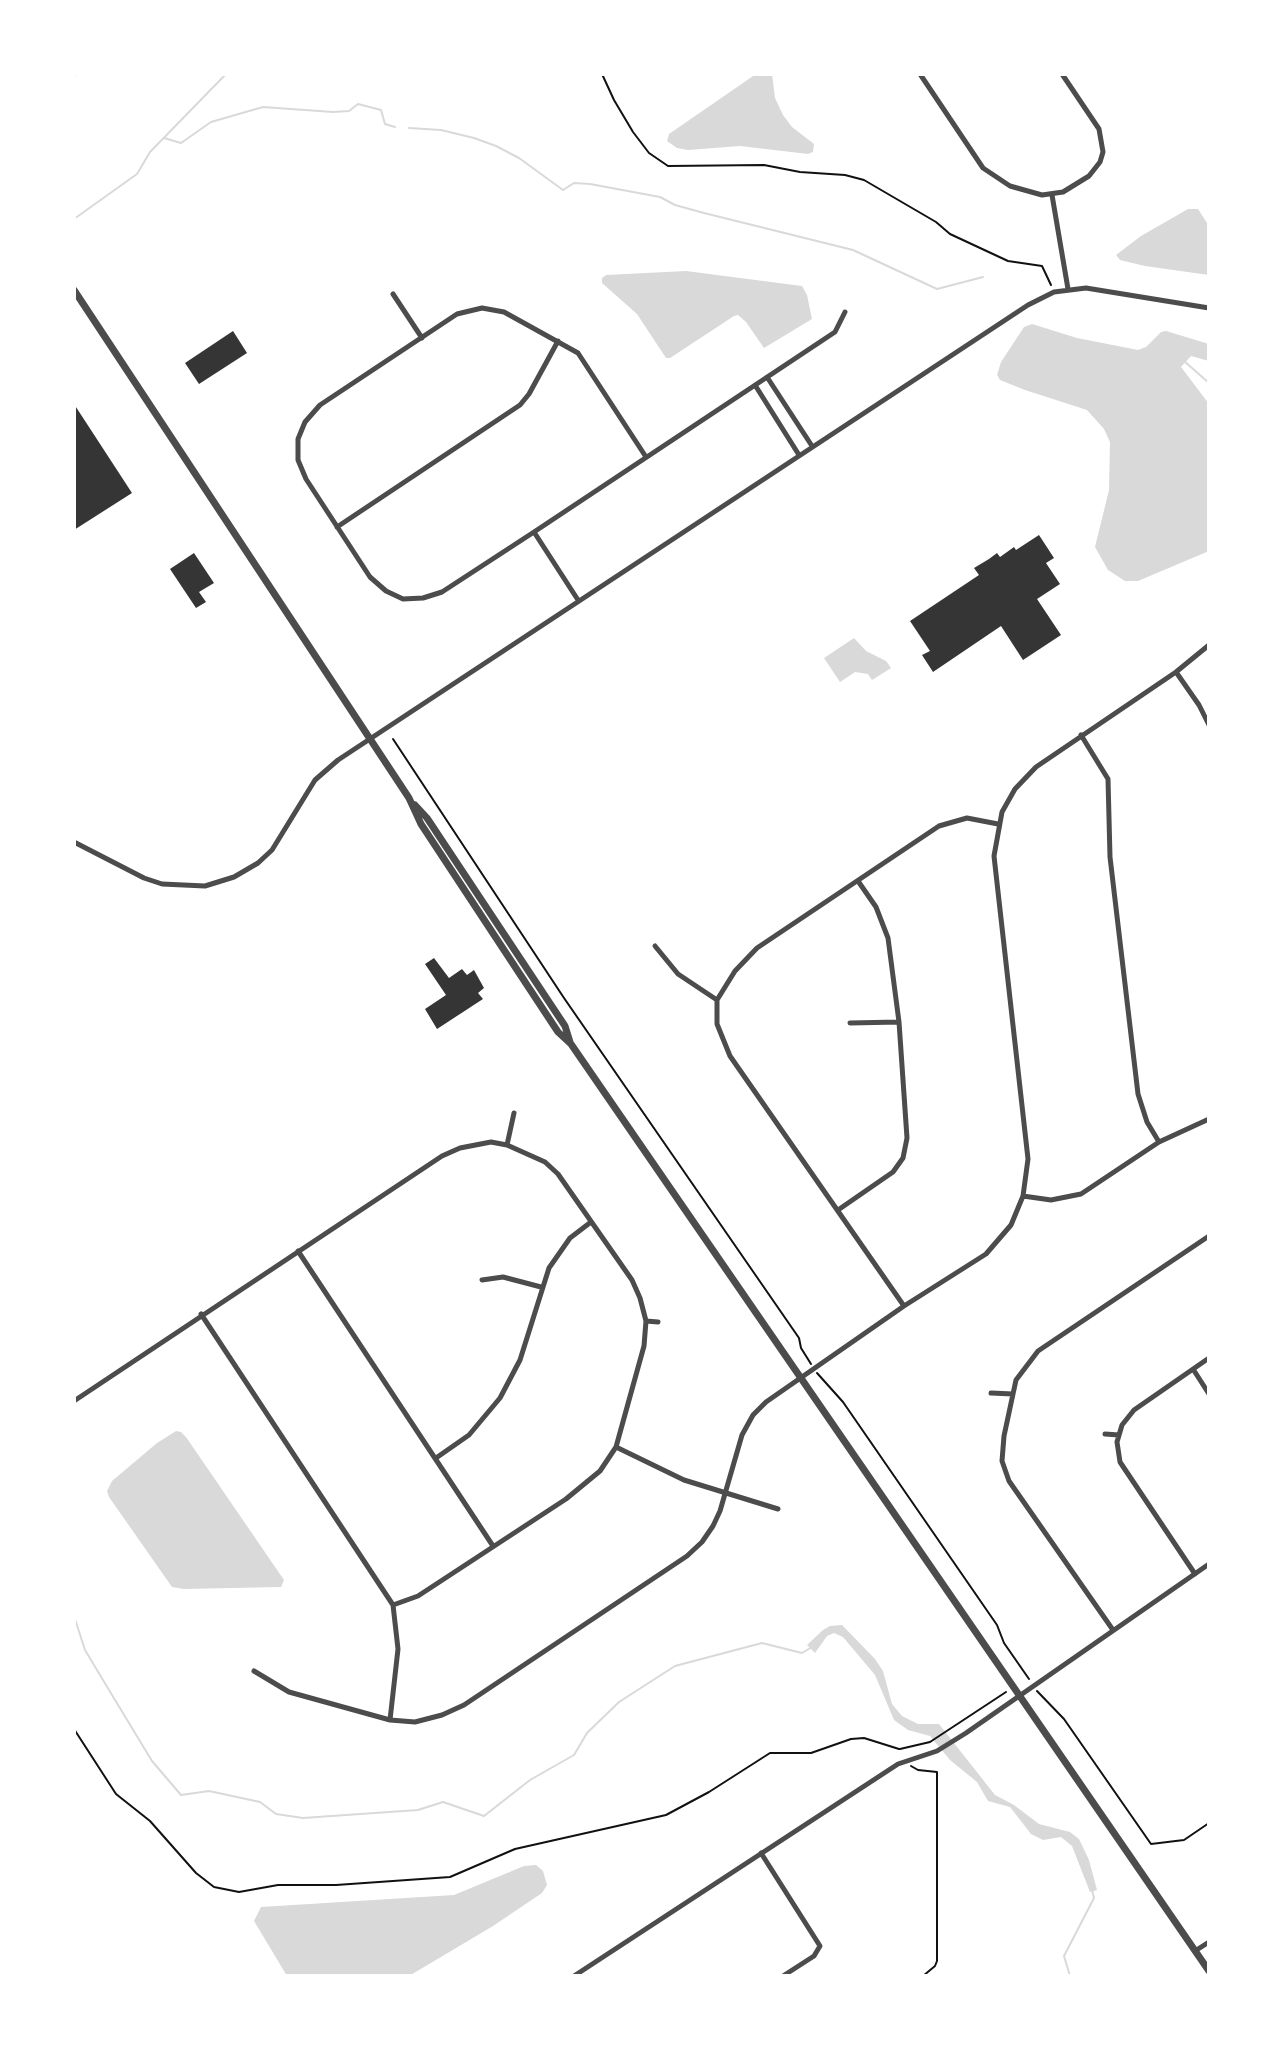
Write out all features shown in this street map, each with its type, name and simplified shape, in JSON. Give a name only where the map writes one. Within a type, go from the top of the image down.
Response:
[{"type":"street","points":[[920,74],[983,168],[995,178],[1027,192],[1052,195],[1073,187],[1089,176],[1100,162],[1103,152],[1099,129],[1062,74]]},
{"type":"street","points":[[1052,195],[1068,289]]},
{"type":"street","points":[[74,842],[162,884],[189,886],[220,882],[245,872],[272,850],[315,780],[338,760],[1028,305],[1054,292],[1086,288],[1209,308]]},
{"type":"street","points":[[74,290],[409,798],[427,818],[565,1026],[571,1044],[1209,1971]]},
{"type":"street","points":[[393,294],[422,338]]},
{"type":"street","points":[[646,457],[578,353],[504,312],[482,308],[457,314],[320,405],[305,422],[298,439],[298,460],[306,479],[370,577],[386,591],[403,599],[423,598],[442,592],[835,332],[845,312]]},
{"type":"street","points":[[337,527],[520,405],[558,341]]},
{"type":"street","points":[[767,377],[812,446]]},
{"type":"street","points":[[755,385],[799,455]]},
{"type":"street","points":[[534,532],[578,600]]},
{"type":"street","points":[[254,1671],[289,1692],[390,1720],[415,1722],[464,1705],[687,1556],[713,1526],[742,1435],[753,1415],[814,1368],[986,1254],[1011,1225],[1023,1196],[1028,1159],[994,856],[998,824],[1015,789],[1036,767],[1176,672],[1209,645]]},
{"type":"street","points":[[1176,672],[1209,725]]},
{"type":"street","points":[[1081,735],[1108,779],[1110,857],[1138,1094],[1147,1122],[1159,1142]]},
{"type":"street","points":[[904,1306],[730,1056],[717,1024],[717,1000],[735,971],[757,948],[949,822],[967,818],[998,824]]},
{"type":"street","points":[[838,1210],[893,1172],[903,1158],[907,1138],[899,1022],[888,938],[876,907],[858,881]]},
{"type":"street","points":[[655,946],[678,974],[717,1000]]},
{"type":"street","points":[[850,1023],[899,1022]]},
{"type":"street","points":[[507,1145],[514,1113]]},
{"type":"street","points":[[1023,1196],[1051,1200],[1081,1194],[1159,1142],[1209,1119]]},
{"type":"street","points":[[74,1401],[442,1156],[491,1142],[507,1145],[551,1167],[635,1286],[646,1321],[644,1346],[616,1447],[600,1471],[584,1486],[418,1596],[393,1605]]},
{"type":"street","points":[[436,1458],[469,1435],[500,1398],[520,1360],[541,1287],[560,1249],[591,1222]]},
{"type":"street","points":[[1113,1630],[1009,1481],[1002,1461],[1016,1380],[1038,1351],[1209,1236]]},
{"type":"street","points":[[298,1251],[493,1546]]},
{"type":"street","points":[[482,1280],[503,1277],[541,1287]]},
{"type":"street","points":[[201,1314],[393,1605],[398,1649],[390,1720]]},
{"type":"street","points":[[646,1321],[658,1322]]},
{"type":"street","points":[[1195,1574],[1120,1462],[1117,1442],[1122,1425],[1134,1410],[1209,1358]]},
{"type":"street","points":[[1193,1369],[1209,1394]]},
{"type":"street","points":[[991,1393],[1013,1394]]},
{"type":"street","points":[[1105,1434],[1119,1435]]},
{"type":"street","points":[[616,1447],[684,1480],[778,1509]]},
{"type":"street","points":[[574,1976],[906,1760],[937,1751],[960,1737],[1209,1564]]},
{"type":"street","points":[[761,1853],[820,1946],[814,1956],[783,1976]]},
{"type":"street","points":[[1195,1951],[1209,1942]]},
{"type":"path","points":[[602,74],[633,132],[649,153],[668,166],[764,165],[864,180],[936,222],[950,234],[1008,261],[1042,266],[1054,292]]},
{"type":"path","points":[[393,739],[562,995],[799,1338],[801,1348],[814,1368],[843,1402],[997,1625],[1004,1643],[1027,1677]]},
{"type":"path","points":[[74,1729],[116,1794],[150,1821],[196,1873],[214,1887],[239,1892],[278,1885],[336,1885],[450,1877],[515,1849],[666,1815],[770,1753],[820,1752],[841,1742],[864,1738],[899,1749],[930,1742],[1002,1695]]},
{"type":"path","points":[[1040,1695],[1064,1719],[1151,1844],[1184,1840],[1209,1823]]},
{"type":"path","points":[[899,1749],[918,1770],[937,1772],[937,1961],[923,1976]]},
{"type":"shaded area","points":[[756,74],[772,74],[775,98],[783,115],[792,127],[814,144],[813,152],[808,154],[740,146],[688,150],[677,148],[667,141],[669,134]]},
{"type":"shaded area","points":[[1188,209],[1198,209],[1209,226],[1209,275],[1145,266],[1120,260],[1116,255],[1141,236]]},
{"type":"shaded area","points":[[686,271],[802,286],[812,319],[764,348],[746,322],[738,315],[734,316],[666,358],[637,314],[602,283],[602,278],[606,275]]},
{"type":"shaded area","points":[[1032,324],[1077,338],[1138,350],[1166,331],[1209,344],[1209,361],[1191,356],[1181,367],[1209,404],[1209,551],[1138,581],[1125,581],[1108,570],[1095,547],[1109,490],[1110,442],[1104,429],[1087,410],[1025,390],[1000,380],[997,375],[1001,362],[1024,327]]},
{"type":"shaded area","points":[[854,638],[866,651],[886,661],[891,668],[872,680],[868,674],[855,672],[840,682],[824,658]]},
{"type":"shaded area","points":[[176,1431],[186,1437],[284,1580],[281,1587],[172,1587],[109,1497],[107,1491],[112,1481]]},
{"type":"shaded area","points":[[842,1625],[883,1671],[892,1704],[902,1716],[918,1724],[939,1724],[995,1795],[1039,1824],[1070,1832],[1079,1839],[1089,1860],[1097,1890],[1090,1892],[1072,1846],[1061,1837],[1043,1840],[1031,1834],[1010,1807],[988,1801],[977,1782],[950,1760],[930,1736],[908,1730],[894,1720],[875,1675],[843,1637],[834,1633],[827,1636],[815,1653],[807,1645],[830,1626]]},
{"type":"shaded area","points":[[536,1865],[543,1871],[547,1885],[542,1893],[409,1976],[287,1976],[254,1921],[261,1907],[454,1895],[524,1866]]},
{"type":"building","points":[[233,331],[247,353],[199,384],[185,363]]},
{"type":"building","points":[[74,404],[132,493],[74,530]]},
{"type":"building","points":[[1039,535],[1054,558],[1046,563],[1060,584],[1037,599],[1061,635],[1023,660],[1001,626],[933,672],[922,655],[930,651],[910,621],[979,575],[974,568],[997,553],[1000,557],[1014,547],[1016,550]]},
{"type":"building","points":[[194,553],[214,583],[199,592],[206,602],[196,608],[170,569]]},
{"type":"building","points":[[434,958],[449,978],[462,969],[467,975],[474,970],[484,988],[478,993],[483,999],[437,1029],[425,1009],[446,995],[425,964]]},
{"type":"waterway","points":[[74,219],[137,174],[150,152],[226,74]]},
{"type":"waterway","points":[[340,74],[367,74]]},
{"type":"waterway","points":[[164,138],[181,143],[211,122],[263,107],[333,112],[349,111],[358,104],[381,110],[385,124],[395,127]]},
{"type":"waterway","points":[[409,128],[441,130],[496,146],[519,158],[563,190],[574,183],[590,184],[660,197],[704,213],[853,250],[937,289],[983,277]]},
{"type":"waterway","points":[[1184,361],[1209,383]]},
{"type":"waterway","points":[[74,1616],[85,1650],[152,1761],[181,1795],[209,1791],[260,1802],[276,1814],[303,1818],[418,1810],[443,1802],[484,1816],[530,1780],[574,1755],[587,1733],[619,1702],[675,1666],[762,1643],[802,1653],[812,1647]]},
{"type":"waterway","points":[[1070,1976],[1064,1956],[1094,1898],[1092,1890]]}]
